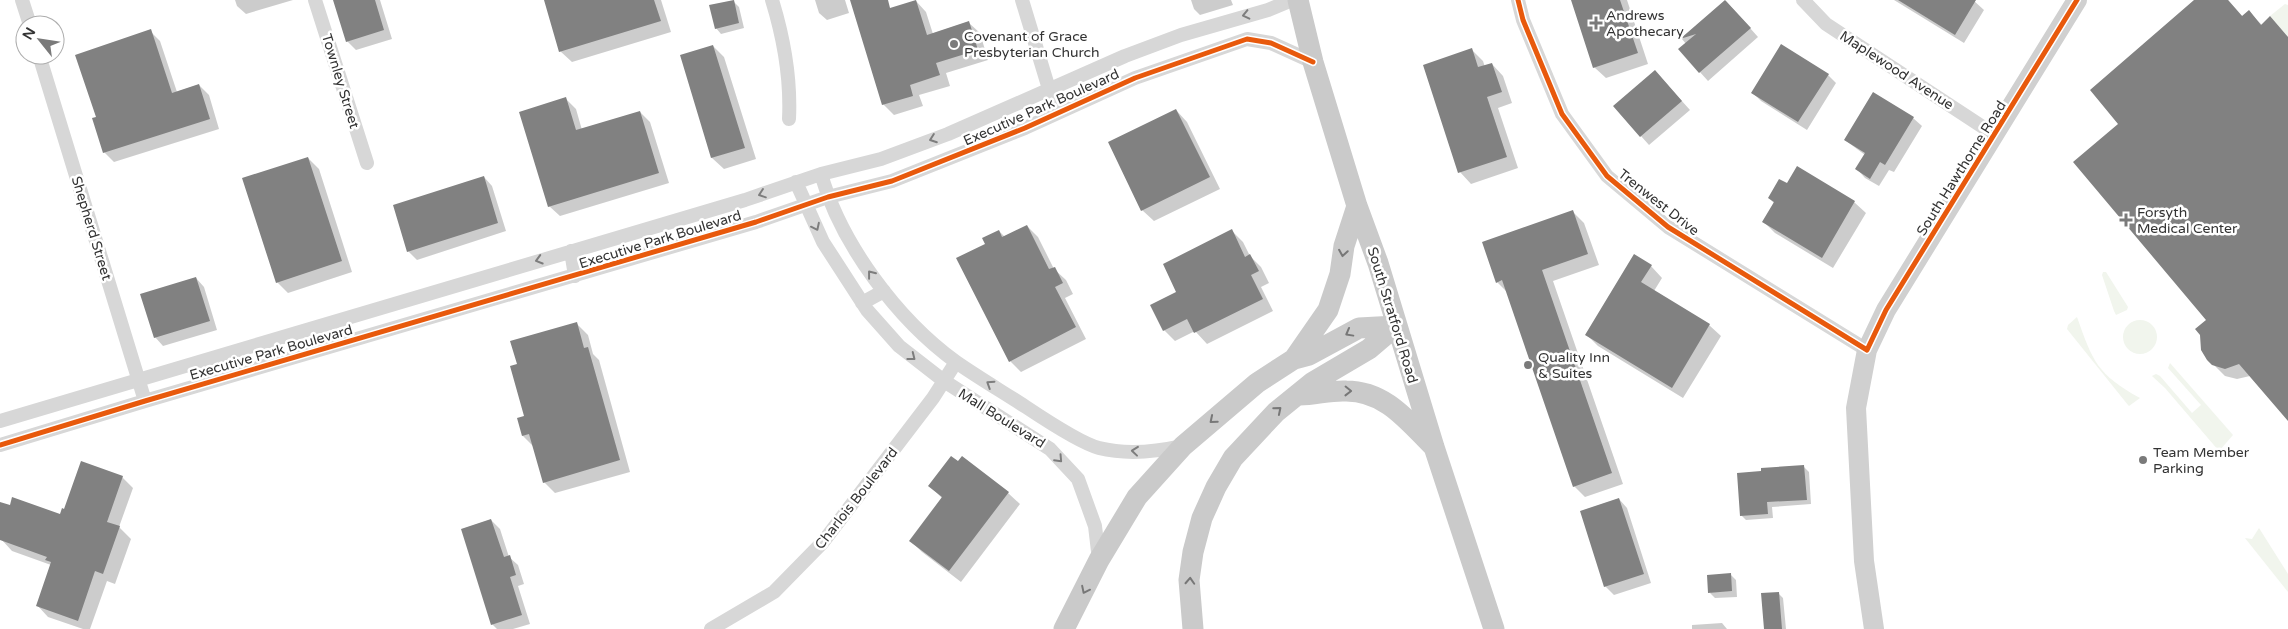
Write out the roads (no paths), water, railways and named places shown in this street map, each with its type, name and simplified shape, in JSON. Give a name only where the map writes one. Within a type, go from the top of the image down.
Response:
[{"type":"main road","name":"South Stratford Road","points":[[1298,0],[1313,62],[1357,206],[1378,263],[1434,447],[1494,629]]},
{"type":"main road","name":"South Hawthorne Road","points":[[1874,629],[1864,561],[1856,423],[1859,383],[1867,350],[1886,310],[2077,0]]},
{"type":"main road","points":[[1294,359],[1328,310],[1340,274],[1344,246],[1357,206]]},
{"type":"main road","points":[[1064,629],[1099,560],[1137,497],[1183,446],[1257,383],[1294,359],[1309,355],[1359,328],[1396,326]]},
{"type":"main road","points":[[1193,629],[1189,580],[1193,552],[1202,518],[1216,487],[1246,442],[1276,412],[1300,395],[1313,382],[1369,349],[1396,326]]},
{"type":"main road","points":[[1300,395],[1317,395],[1345,390],[1386,401],[1434,447]]},
{"type":"street","points":[[24,0],[28,15]]},
{"type":"street","name":"Townley Street","points":[[315,0],[367,162]]},
{"type":"street","points":[[772,0],[786,52],[790,95],[789,119]]},
{"type":"street","points":[[1022,0],[1049,89],[1059,111]]},
{"type":"street","name":"Executive Park Boulevard","points":[[0,421],[721,207],[821,174],[881,159],[923,143],[1125,56],[1182,35],[1268,10],[1292,0]]},
{"type":"street","name":"Trenwest Drive","points":[[1518,0],[1529,37],[1562,114],[1607,176],[1668,227],[1867,350]]},
{"type":"street","name":"Maplewood Avenue","points":[[1803,0],[1826,24],[1995,134]]},
{"type":"street","name":"Executive Park Boulevard","points":[[0,445],[145,400],[575,276],[828,197],[892,181],[1025,128],[1135,78],[1247,39],[1271,43],[1313,62]]},
{"type":"street","name":"Shepherd Street","points":[[42,65],[145,400]]},
{"type":"street","name":"Mall Boulevard","points":[[821,174],[828,197],[866,267],[916,328],[956,362],[1061,429],[1098,448],[1150,453],[1183,446]]},
{"type":"street","name":"Mall Boulevard","points":[[796,182],[823,242],[862,303],[899,346],[944,381],[1050,449],[1078,479],[1095,526],[1099,560]]},
{"type":"street","name":"Executive Park Boulevard","points":[[721,207],[727,230]]},
{"type":"street","name":"Executive Park Boulevard","points":[[571,251],[575,276]]},
{"type":"street","points":[[862,303],[884,291]]},
{"type":"street","name":"Charlois Boulevard","points":[[711,629],[774,592],[823,542],[944,381],[956,362]]},
{"type":"place","name":"Andrews Apothecary","points":[[1596,23]]},
{"type":"place","name":"Covenant of Grace Presbyterian Church","points":[[954,44]]},
{"type":"place","name":"Forsyth Medical Center","points":[[2126,220]]},
{"type":"place","name":"Quality Inn & Suites","points":[[1528,365]]},
{"type":"place","name":"Team Member Parking","points":[[2143,460]]}]
